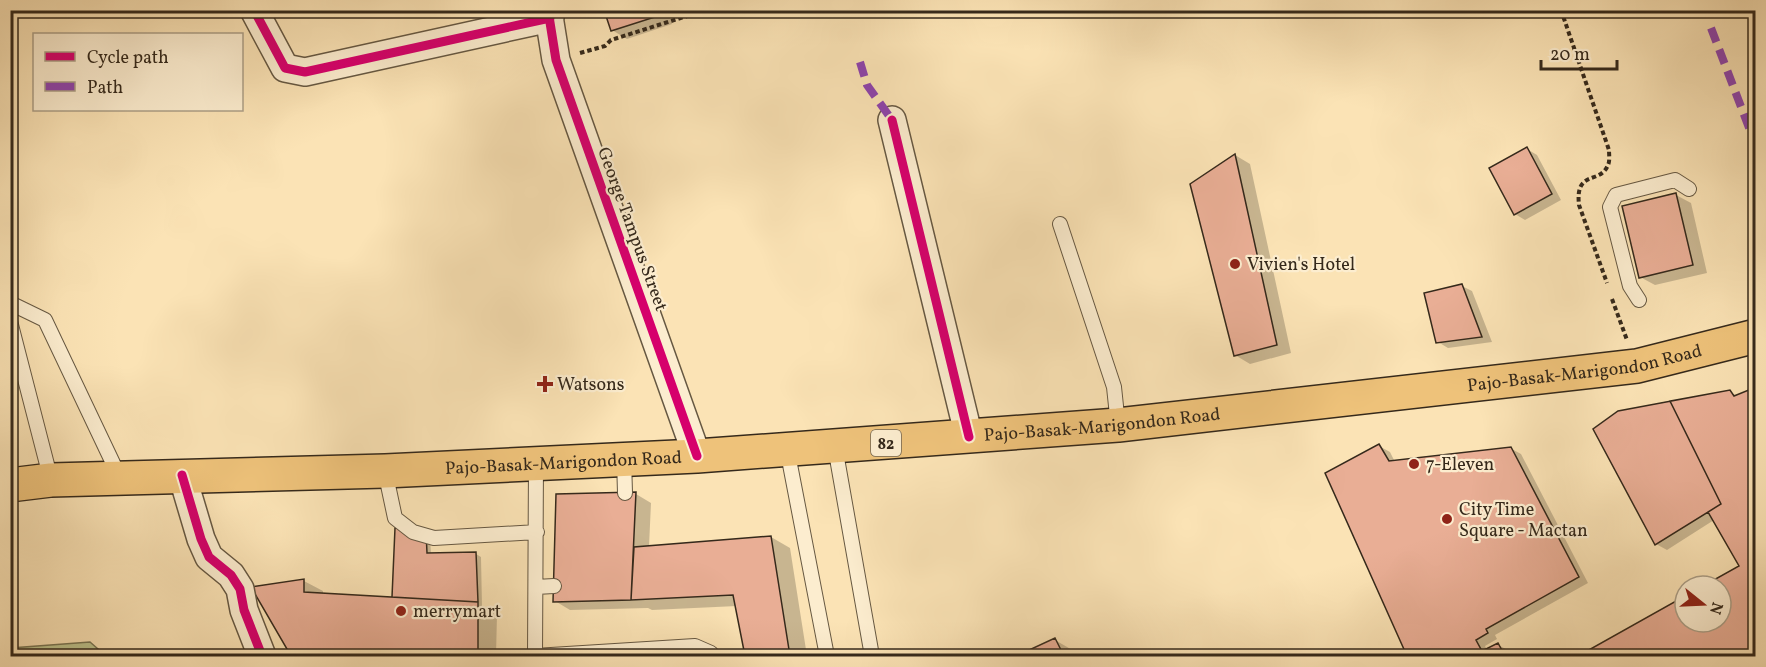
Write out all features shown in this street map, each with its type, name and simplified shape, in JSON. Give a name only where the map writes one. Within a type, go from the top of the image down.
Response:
[{"type":"main road","name":"Pajo-Basak-Marigondon Road","points":[[10,485],[51,480],[386,471],[697,456],[1118,425],[1636,366],[1755,336]]},
{"type":"street","points":[[254,10],[285,68],[305,72],[549,14]]},
{"type":"street","name":"George Tampus Street","points":[[549,14],[556,60],[697,456]]},
{"type":"street","points":[[892,120],[969,437]]},
{"type":"street","points":[[182,475],[201,539],[209,557],[231,575],[240,589],[244,610],[262,657]]},
{"type":"lane","points":[[1639,300],[1630,286],[1610,207],[1616,195],[1675,180],[1689,189]]},
{"type":"lane","points":[[1060,224],[1114,387],[1118,425]]},
{"type":"lane","points":[[10,303],[45,321],[120,478]]},
{"type":"lane","points":[[10,321],[51,480]]},
{"type":"lane","points":[[835,447],[872,657]]},
{"type":"lane","points":[[787,449],[827,657]]},
{"type":"lane","points":[[624,459],[625,493]]},
{"type":"lane","points":[[536,464],[535,656],[695,646],[711,653],[712,657]]},
{"type":"lane","points":[[386,471],[395,518],[413,532],[434,538],[537,532]]},
{"type":"lane","points":[[536,587],[554,586]]},
{"type":"path","points":[[556,60],[605,46],[611,40],[706,10]]},
{"type":"green space","points":[[90,642],[106,656],[11,656],[11,648]]},
{"type":"building","points":[[604,10],[657,10],[658,16],[611,31]]},
{"type":"building","points":[[1527,147],[1552,194],[1514,215],[1489,168]]},
{"type":"building","name":"Vivien's Hotel","points":[[1235,154],[1277,345],[1234,356],[1190,184]]},
{"type":"building","points":[[1676,193],[1693,265],[1639,278],[1622,206]]},
{"type":"building","points":[[1462,284],[1482,337],[1436,343],[1424,293]]},
{"type":"building","points":[[1756,387],[1756,656],[1578,656],[1673,603],[1673,634],[1733,634],[1733,574],[1725,574],[1739,566],[1708,512],[1721,504],[1670,401],[1730,390],[1734,396]]},
{"type":"building","name":"City Time Square - Mactan","points":[[1756,387],[1756,656],[1578,656],[1673,603],[1673,634],[1733,634],[1733,574],[1725,574],[1739,566],[1708,512],[1655,545],[1593,429],[1618,411],[1730,390],[1734,396]]},
{"type":"building","name":"City Time Square - Mactan","points":[[1379,444],[1389,461],[1511,447],[1579,577],[1486,629],[1488,633],[1476,640],[1482,651],[1498,643],[1505,656],[1407,656],[1325,473]]},
{"type":"building","points":[[636,492],[631,600],[553,602],[556,494]]},
{"type":"building","points":[[395,528],[426,531],[427,553],[476,552],[478,602],[392,597]]},
{"type":"building","points":[[771,536],[790,656],[745,656],[733,595],[631,600],[634,547]]},
{"type":"building","points":[[304,579],[304,592],[478,602],[478,656],[291,656],[251,587]]},
{"type":"building","points":[[1055,638],[1064,656],[1016,656]]},
{"type":"marked path","points":[[1711,28],[1756,146]]},
{"type":"marked path","points":[[860,62],[867,85],[892,120]]},
{"type":"cycle path","points":[[254,10],[285,68],[305,72],[550,18]]},
{"type":"cycle path","points":[[548,10],[556,60],[697,456]]},
{"type":"cycle path","points":[[892,120],[969,437]]},
{"type":"cycle path","points":[[182,475],[201,539],[209,557],[231,575],[240,589],[244,610],[262,656]]},
{"type":"place","name":"Vivien's Hotel","points":[[1235,264]]},
{"type":"place","name":"Watsons","points":[[545,384]]},
{"type":"place","name":"7-Eleven","points":[[1414,464]]},
{"type":"place","name":"City Time Square - Mactan","points":[[1447,519]]},
{"type":"place","name":"merrymart","points":[[401,611]]}]
